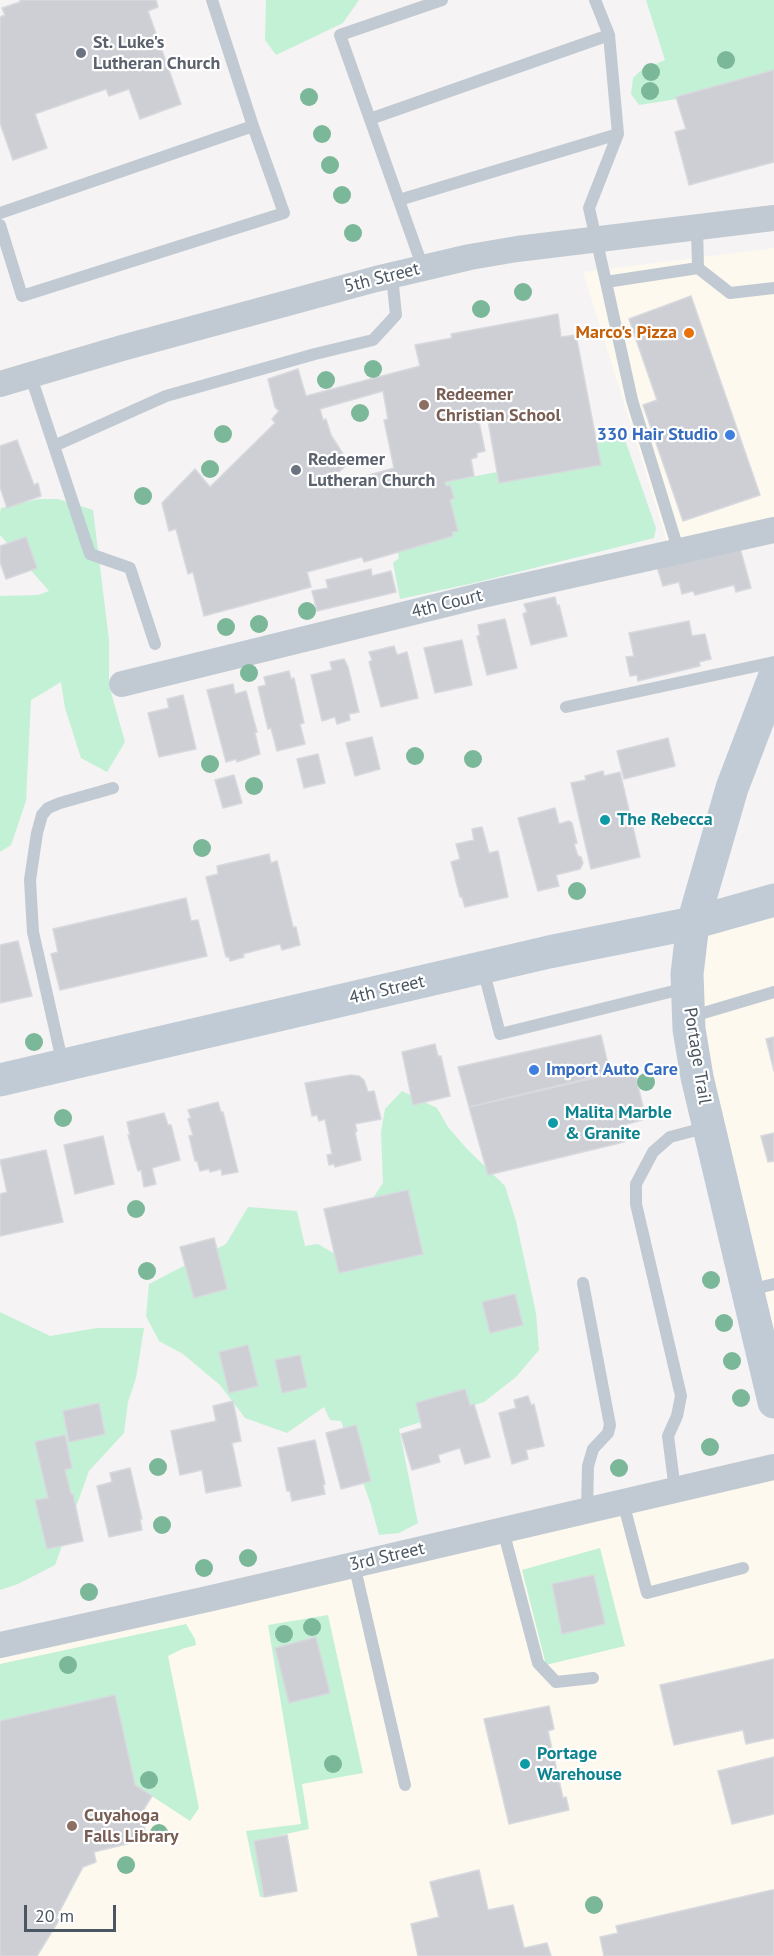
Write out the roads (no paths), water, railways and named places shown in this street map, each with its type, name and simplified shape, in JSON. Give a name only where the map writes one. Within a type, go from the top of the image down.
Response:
[{"type":"street","name":"5th Street","points":[[0,384],[122,348],[423,268],[517,249],[774,218]]},
{"type":"street","name":"4th Court","points":[[122,684],[483,596],[774,530]]},
{"type":"street","name":"Portage Trail","points":[[774,678],[732,788],[693,923],[687,974],[688,1003],[697,1077],[709,1127],[761,1287],[774,1402]]},
{"type":"street","name":"4th Street","points":[[0,1080],[483,968],[693,923],[774,900]]},
{"type":"street","name":"3rd Street","points":[[0,1645],[774,1467]]},
{"type":"lane","points":[[0,225],[22,296],[284,213],[212,0]]},
{"type":"lane","points":[[423,268],[340,35],[442,0]]},
{"type":"lane","points":[[595,0],[609,35],[618,134],[589,208],[632,400],[679,552]]},
{"type":"lane","points":[[370,119],[609,35]]},
{"type":"lane","points":[[0,213],[253,126]]},
{"type":"lane","points":[[399,200],[618,134]]},
{"type":"lane","points":[[697,227],[698,268]]},
{"type":"lane","points":[[606,282],[698,268],[730,293],[774,288]]},
{"type":"lane","points":[[54,446],[166,396],[373,340],[396,315],[392,276]]},
{"type":"lane","points":[[30,374],[90,554],[130,568],[155,644]]},
{"type":"lane","points":[[566,707],[774,662]]},
{"type":"lane","points":[[63,1065],[33,932],[30,880],[37,832],[42,815],[48,808],[60,802],[113,788]]},
{"type":"lane","points":[[483,968],[500,1034],[688,1003],[774,992]]},
{"type":"lane","points":[[675,1490],[668,1436],[677,1416],[681,1396],[636,1204],[636,1184],[653,1152],[670,1137],[709,1127]]},
{"type":"lane","points":[[583,1283],[610,1425],[608,1433],[593,1449],[588,1466],[587,1510]]},
{"type":"lane","points":[[623,1502],[647,1593],[743,1568]]},
{"type":"lane","points":[[503,1530],[538,1663],[556,1682],[593,1678]]},
{"type":"lane","points":[[354,1564],[405,1785]]},
{"type":"place","name":"St. Luke's Lutheran Church","points":[[81,53]]},
{"type":"place","name":"Marco's Pizza","points":[[689,333]]},
{"type":"place","name":"Redeemer Christian School","points":[[424,405]]},
{"type":"place","name":"330 Hair Studio","points":[[730,435]]},
{"type":"place","name":"Redeemer Lutheran Church","points":[[296,470]]},
{"type":"place","name":"The Rebecca","points":[[605,820]]},
{"type":"place","name":"Import Auto Care","points":[[534,1070]]},
{"type":"place","name":"Malita Marble & Granite","points":[[553,1123]]},
{"type":"place","name":"Portage Warehouse","points":[[525,1764]]},
{"type":"place","name":"Cuyahoga Falls Library","points":[[72,1826]]}]
